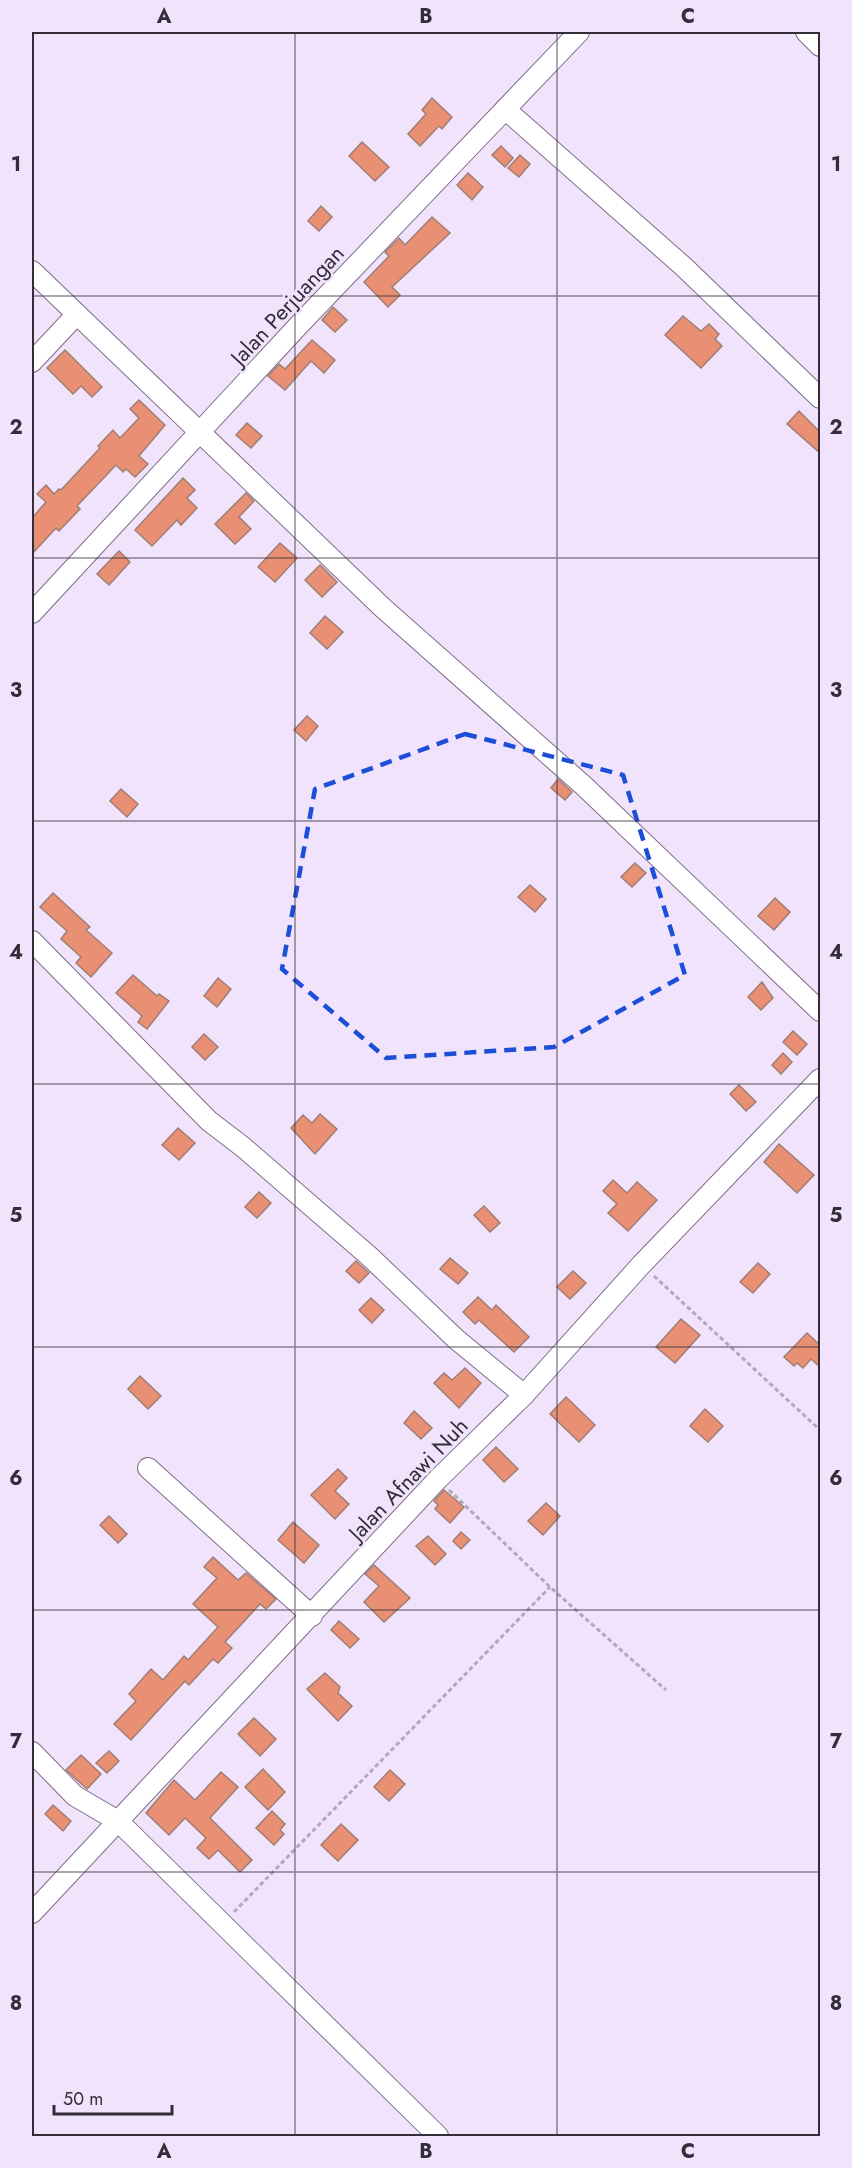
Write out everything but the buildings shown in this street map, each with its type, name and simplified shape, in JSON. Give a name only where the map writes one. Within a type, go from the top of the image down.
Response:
[{"type":"street","name":"Jalan Perjuangan","points":[[32,613],[579,32]]},
{"type":"street","points":[[806,32],[820,46]]},
{"type":"street","points":[[505,109],[684,267],[820,398]]},
{"type":"street","points":[[32,271],[383,608],[584,786],[820,1011]]},
{"type":"street","points":[[32,362],[77,314]]},
{"type":"street","points":[[32,940],[209,1122],[243,1147],[369,1256],[456,1339],[524,1395]]},
{"type":"street","name":"Jalan Afnawi Nuh","points":[[32,1913],[438,1479],[524,1395],[642,1265],[820,1079]]},
{"type":"street","points":[[148,1468],[312,1616]]},
{"type":"street","points":[[32,1752],[75,1796],[118,1821],[438,2136]]},
{"type":"path","points":[[642,1265],[820,1430]]},
{"type":"path","points":[[438,1479],[550,1587],[666,1690]]},
{"type":"path","points":[[222,1924],[550,1587]]},
{"type":"highlighted area","points":[[465,734],[623,775],[685,975],[554,1047],[386,1058],[282,969],[315,789]]}]
